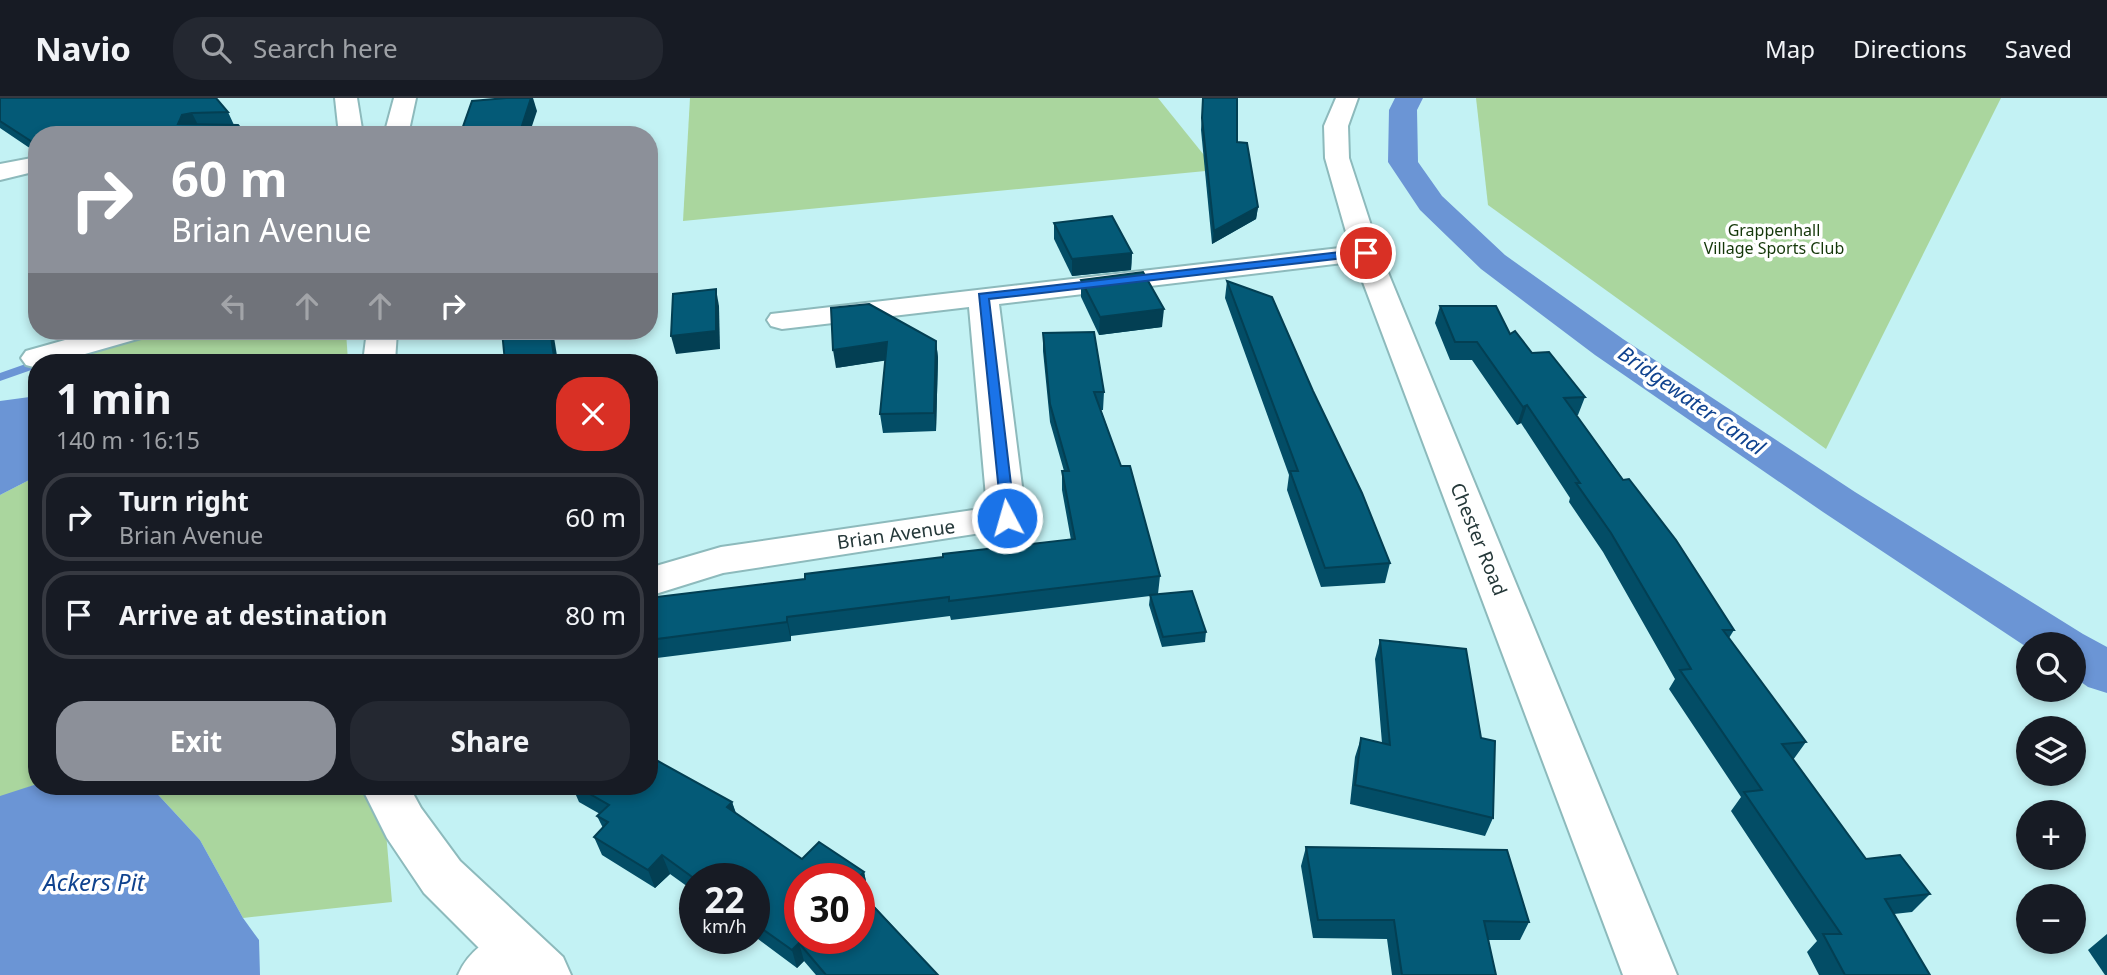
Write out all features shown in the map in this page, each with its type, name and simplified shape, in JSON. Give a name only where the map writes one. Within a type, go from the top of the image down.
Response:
[{"type":"street","points":[[346,98],[350,126]]},
{"type":"street","points":[[398,126],[405,98]]},
{"type":"street","name":"Chester Road","points":[[1347,98],[1336,126],[1337,158],[1366,253],[1650,975]]},
{"type":"street","points":[[0,172],[28,166]]},
{"type":"street","points":[[782,320],[1366,253]]},
{"type":"street","name":"Brian Avenue","points":[[658,579],[721,560],[1007,518],[983,296]]},
{"type":"street","points":[[51,354],[99,340]]},
{"type":"street","points":[[390,795],[404,823],[442,877],[515,967]]},
{"type":"green space","points":[[690,98],[1158,98],[1216,170],[683,221]]},
{"type":"green space","name":"Grappenhall Village Sports Club","points":[[1476,98],[2001,98],[1826,449],[1488,205]]},
{"type":"green space","points":[[136,340],[347,340],[347,354],[84,354]]},
{"type":"green space","points":[[28,481],[28,787],[2,797],[0,796],[0,495]]},
{"type":"green space","points":[[158,795],[383,795],[392,902],[243,918],[200,840]]},
{"type":"water","points":[[28,397],[28,481],[0,495],[0,401]]},
{"type":"water","name":"Ackers Pit","points":[[28,787],[28,795],[158,795],[200,840],[243,918],[259,940],[260,975],[0,975],[0,796]]},
{"type":"building","points":[[0,98],[216,98],[228,112],[182,115],[178,124],[239,126],[28,126],[28,139],[0,121]]},
{"type":"building","points":[[531,98],[522,126],[463,126],[472,101]]},
{"type":"building","points":[[1203,98],[1237,98],[1237,142],[1247,143],[1258,207],[1214,231],[1202,118]]},
{"type":"building","points":[[1112,216],[1132,253],[1072,259],[1054,223]]},
{"type":"building","points":[[1143,272],[1164,309],[1100,317],[1081,280]]},
{"type":"building","points":[[1227,281],[1272,297],[1362,493],[1390,563],[1325,568],[1290,471],[1298,471]]},
{"type":"building","points":[[716,289],[716,331],[671,336],[673,294]]},
{"type":"building","points":[[869,304],[936,341],[934,413],[880,414],[887,342],[833,350],[831,308]]},
{"type":"building","points":[[1440,306],[1496,306],[1510,334],[1515,331],[1532,353],[1549,352],[1585,397],[1564,398],[1623,480],[1629,479],[1676,540],[1734,630],[1723,630],[1806,742],[1782,744],[1866,859],[1900,855],[1930,894],[1885,899],[1930,975],[1845,975],[1823,934],[1841,934],[1744,792],[1762,790],[1680,670],[1691,669],[1611,533],[1527,405],[1523,407],[1477,342],[1455,342]]},
{"type":"building","points":[[1094,332],[1104,392],[1094,392],[1121,466],[1130,466],[1160,576],[949,601],[949,597],[787,617],[787,622],[658,639],[658,597],[805,579],[805,574],[943,557],[943,554],[1075,539],[1062,471],[1069,471],[1050,404],[1043,333]]},
{"type":"building","points":[[503,340],[551,340],[554,354],[504,354]]},
{"type":"building","points":[[1192,591],[1206,632],[1163,637],[1150,595]]},
{"type":"building","points":[[1380,640],[1466,649],[1481,738],[1495,741],[1493,818],[1355,785],[1361,738],[1390,745]]},
{"type":"building","points":[[658,761],[732,802],[727,807],[802,859],[819,842],[850,863],[784,863],[784,944],[770,934],[770,863],[679,863],[679,867],[662,855],[648,870],[594,837],[608,822],[597,816],[609,805],[592,795],[658,795]]},
{"type":"building","points":[[1306,847],[1507,850],[1529,922],[1484,921],[1496,975],[1402,975],[1394,920],[1318,920]]},
{"type":"building","points":[[875,908],[938,975],[826,975],[808,954],[875,954]]},
{"type":"waterway","name":"Bridgewater Canal","points":[[1409,98],[1403,110],[1403,162],[1431,203],[1493,262],[1609,347],[1839,502],[2043,632]]},
{"type":"waterway","points":[[0,377],[28,367]]},
{"type":"waterway","name":"Bridgewater Canal","points":[[2086,659],[2107,673]]},
{"type":"route","points":[[1007,518],[983,296],[1366,253]]}]
